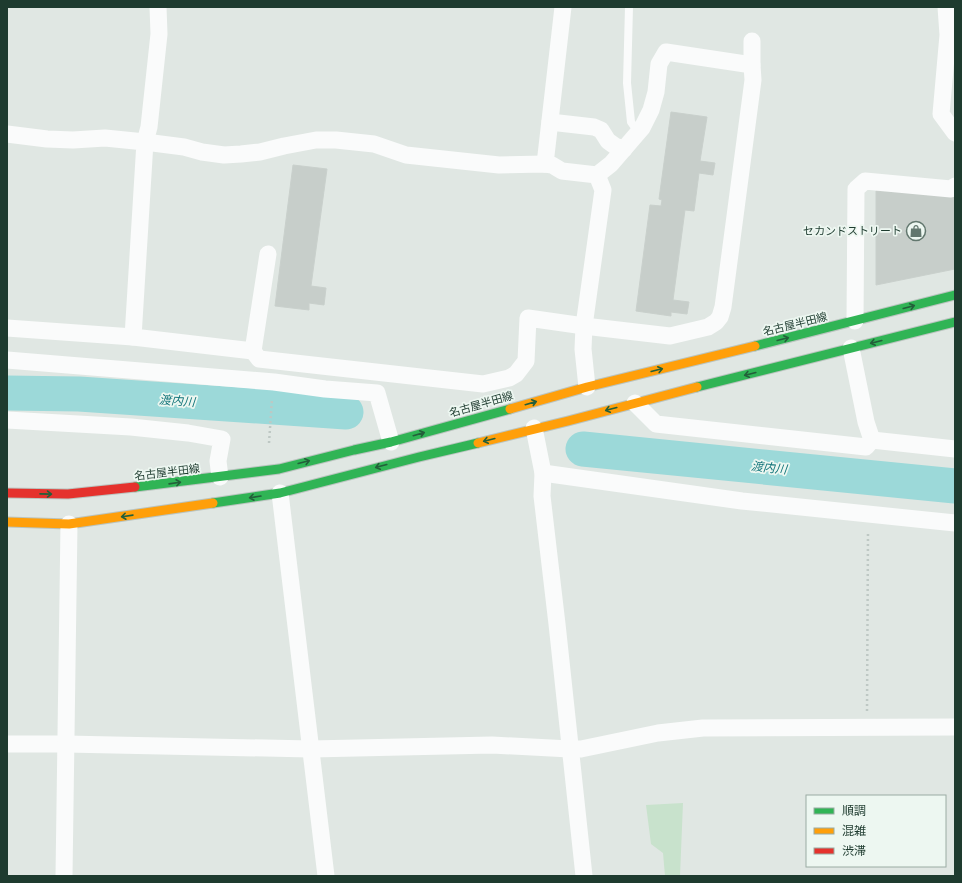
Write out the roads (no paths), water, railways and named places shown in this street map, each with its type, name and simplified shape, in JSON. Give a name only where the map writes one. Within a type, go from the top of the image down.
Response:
[{"type":"main road","name":"名古屋半田線","points":[[7,494],[68,494],[150,486],[279,469],[391,442],[587,387],[855,322],[955,295]]},
{"type":"main road","points":[[7,522],[69,524],[280,493],[955,322]]},
{"type":"street","points":[[134,337],[145,142],[149,127],[159,34],[158,7]]},
{"type":"street","points":[[545,164],[563,7]]},
{"type":"street","points":[[946,7],[948,35],[941,114],[955,133]]},
{"type":"street","points":[[268,254],[253,351],[259,359],[483,384],[509,378],[516,374],[526,361],[528,318],[670,336],[708,327],[716,322],[720,317],[723,307],[753,80],[752,40]]},
{"type":"street","points":[[7,134],[47,139],[73,140],[104,138],[184,147],[202,152],[224,155],[260,152],[316,140],[336,140],[374,144],[406,155],[499,165],[545,164],[552,165],[562,171],[597,175],[611,164],[642,128],[651,110],[656,92],[659,64],[666,52],[752,65]]},
{"type":"street","points":[[550,122],[594,127],[601,130],[608,141],[615,146],[624,149]]},
{"type":"street","points":[[587,387],[583,349],[584,326],[603,190],[597,175]]},
{"type":"street","points":[[855,322],[856,189],[865,181],[951,189],[955,186]]},
{"type":"street","points":[[7,328],[134,337],[253,351]]},
{"type":"street","points":[[851,348],[866,422],[872,440]]},
{"type":"street","points":[[7,360],[274,382],[325,389],[377,393],[391,442]]},
{"type":"street","points":[[635,403],[656,424],[866,447],[872,440]]},
{"type":"street","points":[[7,420],[131,427],[188,433],[222,439],[218,461],[220,477]]},
{"type":"street","points":[[534,428],[543,473],[542,496],[584,876]]},
{"type":"street","points":[[872,440],[955,449]]},
{"type":"street","points":[[543,473],[742,501],[955,524]]},
{"type":"street","points":[[280,493],[326,876]]},
{"type":"street","points":[[64,876],[69,524]]},
{"type":"street","points":[[7,744],[311,749],[492,746],[581,749],[658,733],[703,728],[955,727]]},
{"type":"lane","points":[[630,7],[627,84],[631,122],[638,132]]},
{"type":"waterway","name":"渡内川","points":[[7,393],[79,394],[346,412]]},
{"type":"waterway","name":"渡内川","points":[[583,449],[955,486]]},
{"type":"place","name":"セカンドストリート","points":[[916,231]]}]
